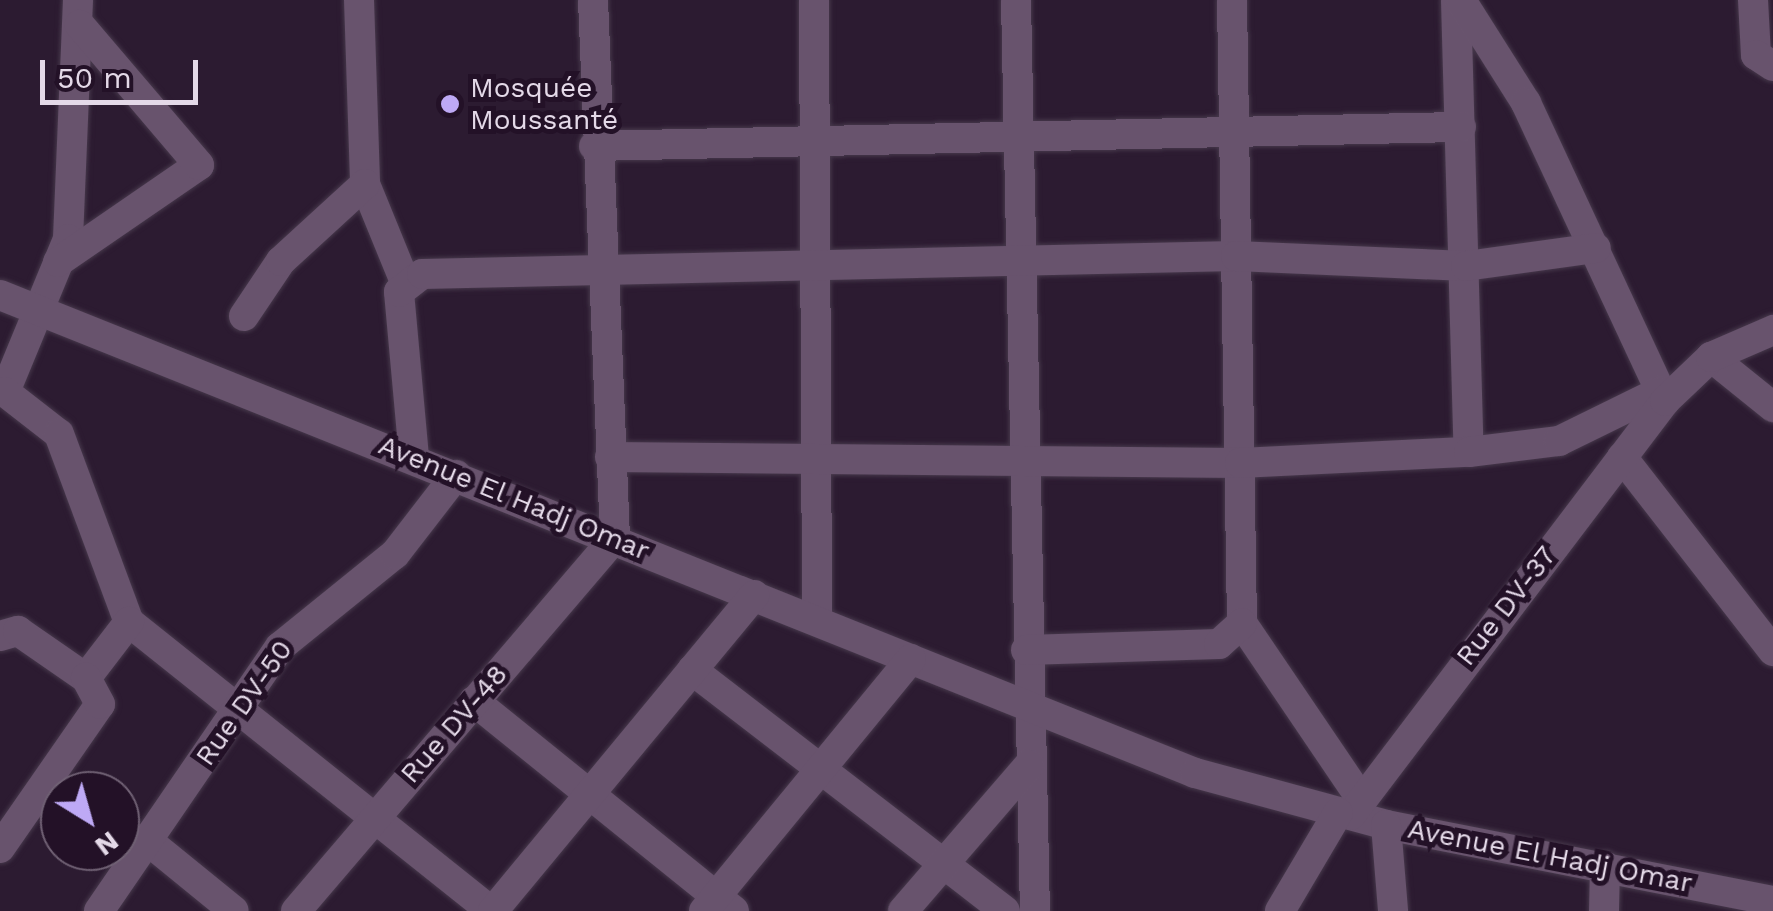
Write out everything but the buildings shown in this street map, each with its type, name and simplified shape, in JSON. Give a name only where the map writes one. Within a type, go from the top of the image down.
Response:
[{"type":"street","points":[[359,0],[366,184],[405,282],[414,457]]},
{"type":"street","points":[[593,0],[594,146],[615,538]]},
{"type":"street","points":[[814,0],[818,146],[813,267],[817,621]]},
{"type":"street","points":[[1016,0],[1026,264],[1022,460],[1035,911]]},
{"type":"street","points":[[1232,0],[1242,622],[1350,809]]},
{"type":"street","points":[[1458,0],[1468,452]]},
{"type":"street","points":[[1458,0],[1526,104],[1662,397]]},
{"type":"street","points":[[1753,0],[1756,55],[1773,66]]},
{"type":"street","points":[[58,262],[199,165],[79,12]]},
{"type":"street","points":[[79,12],[68,239],[2,396],[59,434],[129,622],[492,911],[754,596]]},
{"type":"street","points":[[594,146],[818,146],[1460,127]]},
{"type":"street","points":[[244,316],[281,261],[366,184]]},
{"type":"street","points":[[405,282],[600,264],[813,267],[1236,256],[1466,266],[1596,248]]},
{"type":"street","name":"Avenue El Hadj Omar","points":[[0,295],[414,457],[1195,773],[1350,809],[1386,824],[1605,866],[1684,896],[1773,901]]},
{"type":"street","points":[[610,457],[1240,462],[1468,452],[1559,441],[1662,397],[1711,357],[1773,330]]},
{"type":"street","points":[[1711,357],[1773,407]]},
{"type":"street","name":"Rue DV-37","points":[[1280,911],[1350,809],[1622,456],[1662,397]]},
{"type":"street","points":[[1622,456],[1773,651]]},
{"type":"street","name":"Rue DV-50","points":[[99,911],[152,844],[234,708],[300,626],[395,554],[456,475]]},
{"type":"street","name":"Rue DV-48","points":[[296,911],[615,538]]},
{"type":"street","points":[[86,678],[129,622]]},
{"type":"street","points":[[1026,650],[1219,644],[1242,622]]},
{"type":"street","points":[[0,636],[18,631],[86,678],[100,704],[0,848]]},
{"type":"street","points":[[474,701],[590,794],[718,906],[822,767],[910,659]]},
{"type":"street","points":[[692,670],[1005,911]]},
{"type":"street","points":[[904,911],[1029,765]]},
{"type":"street","points":[[1386,824],[1392,911]]},
{"type":"street","points":[[152,844],[234,911]]},
{"type":"street","points":[[1604,911],[1605,866]]},
{"type":"place","name":"Mosquée Moussanté","points":[[450,104]]}]
